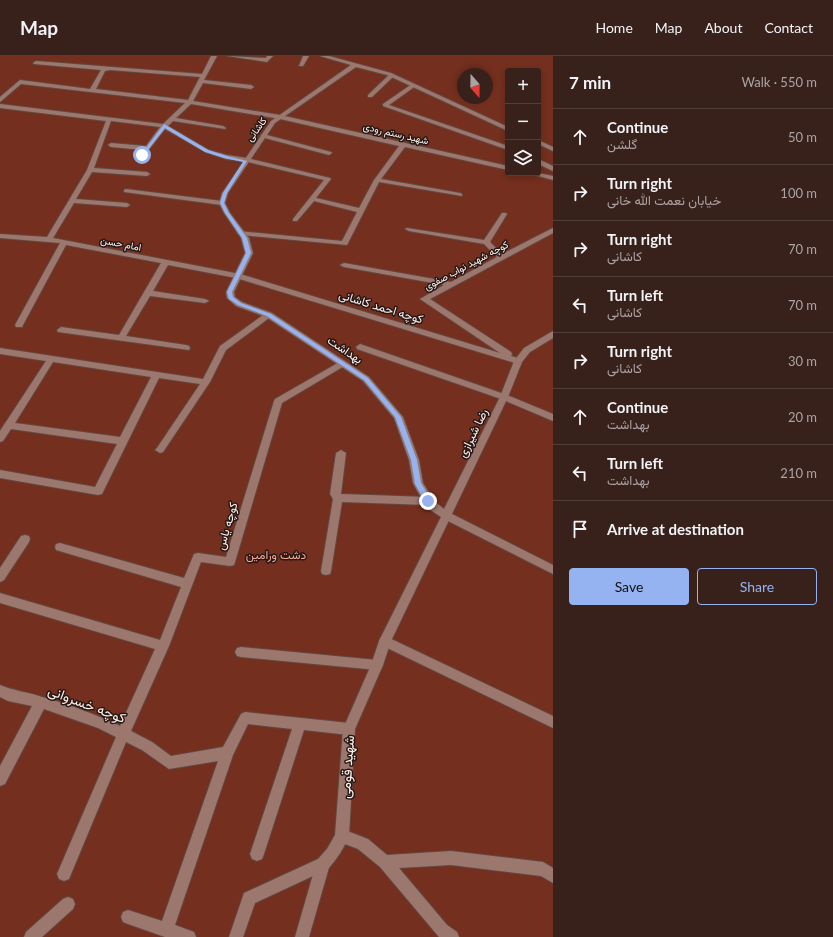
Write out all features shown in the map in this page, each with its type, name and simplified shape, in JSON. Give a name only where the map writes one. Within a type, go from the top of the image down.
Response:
[{"type":"street","points":[[142,155],[164,126],[190,102],[214,56]]},
{"type":"street","points":[[230,56],[269,58]]},
{"type":"street","points":[[301,65],[306,56]]},
{"type":"street","points":[[323,56],[392,75],[505,128]]},
{"type":"street","points":[[342,62],[347,56]]},
{"type":"street","points":[[36,63],[52,62],[202,79],[251,87]]},
{"type":"street","name":"کاشانی","points":[[222,203],[225,193],[273,122],[355,65]]},
{"type":"street","points":[[92,91],[103,70],[109,69]]},
{"type":"street","points":[[370,96],[392,75]]},
{"type":"street","name":"شهید رستم رودی","points":[[0,100],[20,82],[190,102],[280,118],[505,167]]},
{"type":"street","points":[[414,86],[384,105],[505,147]]},
{"type":"street","points":[[0,106],[164,126],[206,151],[226,157],[306,173],[328,179],[295,220]]},
{"type":"street","points":[[50,239],[90,170],[109,120]]},
{"type":"street","points":[[171,120],[223,128]]},
{"type":"street","points":[[263,136],[329,153]]},
{"type":"street","points":[[541,144],[553,149]]},
{"type":"street","points":[[111,145],[147,148]]},
{"type":"street","points":[[241,232],[344,243],[377,180],[403,145]]},
{"type":"street","points":[[541,163],[553,169]]},
{"type":"street","points":[[90,170],[146,174]]},
{"type":"street","points":[[541,175],[553,178]]},
{"type":"street","points":[[377,180],[460,195]]},
{"type":"street","points":[[126,191],[222,203],[227,213],[245,238],[249,253],[237,276]]},
{"type":"street","points":[[313,199],[361,211]]},
{"type":"street","points":[[71,201],[127,205]]},
{"type":"street","points":[[486,242],[504,214]]},
{"type":"street","points":[[410,229],[486,242],[502,258]]},
{"type":"street","name":"کوچه شهید نواب صفوی","points":[[518,361],[424,299],[553,230]]},
{"type":"street","name":"امام حسن","points":[[0,236],[50,239],[237,276]]},
{"type":"street","points":[[19,325],[64,242]]},
{"type":"street","points":[[121,338],[166,262]]},
{"type":"street","points":[[344,265],[452,284]]},
{"type":"street","name":"بهداشت","points":[[237,276],[230,292],[231,298],[240,304],[269,315],[366,379],[398,417],[414,460],[418,484],[428,501],[446,515],[553,570]]},
{"type":"street","name":"کوچه احمد کاشانی","points":[[237,276],[518,361]]},
{"type":"street","points":[[148,294],[205,301]]},
{"type":"street","points":[[160,450],[206,382],[222,348],[269,315]]},
{"type":"street","points":[[61,330],[186,348]]},
{"type":"street","points":[[518,361],[527,350],[553,334]]},
{"type":"street","points":[[360,348],[504,397],[553,418]]},
{"type":"street","points":[[0,352],[206,382]]},
{"type":"street","points":[[0,439],[51,359]]},
{"type":"street","name":"رضا شیرازی","points":[[446,515],[504,397],[518,361]]},
{"type":"street","name":"کوچه یاس","points":[[64,874],[123,734],[163,646],[198,557],[230,562],[278,401],[343,364]]},
{"type":"street","points":[[0,474],[98,491],[157,374]]},
{"type":"street","points":[[8,425],[123,441]]},
{"type":"street","points":[[326,571],[338,498],[335,494],[341,453]]},
{"type":"street","points":[[338,498],[428,501]]},
{"type":"street","name":"شهید قومی","points":[[236,937],[249,898],[323,864],[332,854],[342,836],[349,729],[377,665],[385,641],[446,515]]},
{"type":"street","points":[[0,577],[25,539]]},
{"type":"street","points":[[60,547],[188,584]]},
{"type":"street","points":[[0,598],[163,646]]},
{"type":"street","points":[[385,641],[553,722]]},
{"type":"street","points":[[241,652],[377,665]]},
{"type":"street","name":"کوچه خسروانی","points":[[0,691],[8,695],[41,702],[101,723],[147,746],[169,763],[227,753]]},
{"type":"street","points":[[0,779],[41,702]]},
{"type":"street","points":[[166,930],[227,753],[246,718],[349,729]]},
{"type":"street","points":[[257,854],[300,723]]},
{"type":"street","points":[[342,836],[363,844],[385,862],[442,930],[452,937]]},
{"type":"street","points":[[385,862],[451,858],[543,869],[553,876]]},
{"type":"street","points":[[302,937],[323,864]]},
{"type":"street","points":[[31,937],[68,904]]},
{"type":"street","points":[[128,917],[189,937]]},
{"type":"green space","name":"دشت ورامین","points":[[0,56],[553,56],[553,937],[0,937]]},
{"type":"route","points":[[142,155],[164,126],[206,151],[246,161],[225,193],[222,203],[227,213],[245,238],[249,253],[230,292],[231,298],[240,304],[269,315],[366,379],[398,417],[414,460],[418,484],[428,501]]}]
